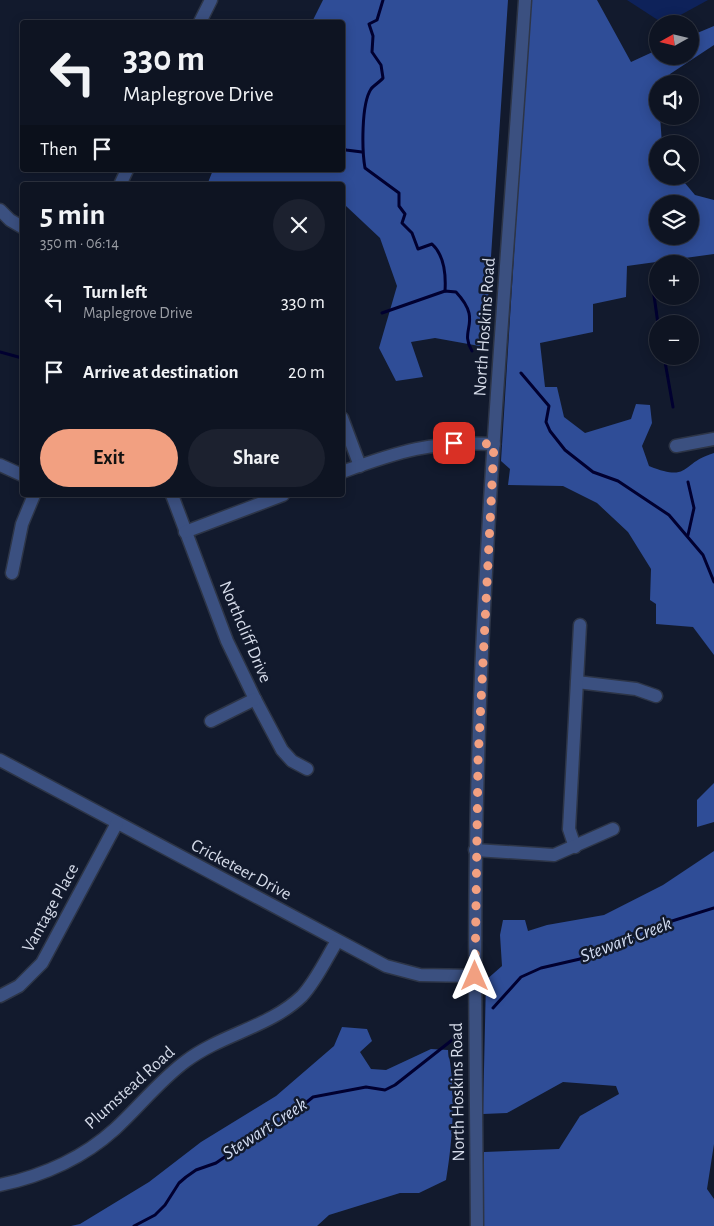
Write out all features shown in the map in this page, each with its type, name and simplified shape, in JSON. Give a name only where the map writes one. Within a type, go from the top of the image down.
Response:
[{"type":"street","points":[[201,20],[211,0]]},
{"type":"street","name":"North Hoskins Road","points":[[477,1226],[475,850],[485,576],[525,0]]},
{"type":"street","points":[[0,210],[10,220],[20,226]]},
{"type":"street","points":[[345,426],[360,466]]},
{"type":"street","points":[[676,446],[714,439]]},
{"type":"street","points":[[345,471],[420,446],[467,442],[494,444]]},
{"type":"street","points":[[0,465],[20,474]]},
{"type":"street","points":[[12,574],[22,524],[33,497]]},
{"type":"street","name":"Northcliff Drive","points":[[173,497],[227,642],[255,699],[282,750],[292,761],[307,769]]},
{"type":"street","points":[[185,532],[278,497]]},
{"type":"street","points":[[575,847],[569,829],[580,625]]},
{"type":"street","points":[[577,682],[636,689],[656,696]]},
{"type":"street","points":[[211,722],[255,699]]},
{"type":"street","name":"Cricketeer Drive","points":[[0,760],[337,941],[399,971],[434,977],[475,976]]},
{"type":"street","name":"Vantage Place","points":[[0,996],[19,986],[42,963],[117,823]]},
{"type":"street","points":[[475,850],[554,855],[613,829]]},
{"type":"street","name":"Plumstead Road","points":[[0,1185],[44,1173],[80,1154],[114,1130],[164,1079],[191,1057],[290,1006],[307,990],[337,941]]},
{"type":"shaded area","points":[[323,0],[508,0],[485,347],[435,338],[411,342],[423,377],[396,381],[379,348],[397,286],[380,238],[345,206],[345,182],[208,182],[212,172],[345,172],[345,20],[313,20]]},
{"type":"shaded area","points":[[530,0],[597,0],[631,62],[649,54],[649,65],[684,65],[670,75],[649,75],[649,125],[661,125],[661,135],[649,135],[649,185],[687,185],[695,195],[649,195],[649,245],[699,245],[699,196],[714,200],[714,254],[699,256],[649,255],[649,263],[627,266],[626,297],[593,304],[593,332],[540,343],[545,387],[557,387],[564,417],[585,433],[631,419],[636,404],[650,405],[652,423],[642,446],[649,466],[672,473],[679,472],[703,457],[714,453],[714,655],[693,627],[656,624],[656,604],[650,600],[651,569],[628,532],[597,503],[563,486],[508,485],[510,469],[501,461]]},
{"type":"shaded area","points":[[627,0],[708,0],[680,15],[650,15]]},
{"type":"shaded area","points":[[714,26],[714,45],[699,55],[699,32]]},
{"type":"shaded area","points":[[714,783],[714,822],[697,827],[697,800]]},
{"type":"shaded area","points":[[714,851],[714,1144],[707,1189],[714,1199],[714,1226],[483,1226],[484,1152],[559,1149],[580,1116],[619,1094],[616,1086],[563,1082],[507,1113],[483,1114],[486,980],[502,966],[500,935],[503,920],[525,920],[528,931],[547,925],[604,915],[663,885]]},
{"type":"shaded area","points":[[342,1027],[367,1029],[372,1041],[360,1052],[371,1069],[386,1070],[431,1049],[448,1050],[452,1082],[453,1115],[446,1180],[419,1193],[400,1193],[329,1215],[317,1226],[71,1226],[80,1224],[149,1182],[201,1142],[276,1096],[334,1046]]},
{"type":"waterway","points":[[383,0],[377,20],[369,24],[373,36],[372,52],[381,65],[383,78],[371,89],[365,105],[363,139],[365,168],[399,193],[399,206],[405,214],[402,223],[412,233],[418,249],[432,244],[436,249],[442,259],[445,291]]},
{"type":"waterway","points":[[345,149],[362,152]]},
{"type":"waterway","points":[[382,313],[445,291],[456,292],[464,302],[470,318],[468,343],[472,351]]},
{"type":"waterway","points":[[655,305],[657,315]]},
{"type":"waterway","points":[[0,352],[20,357]]},
{"type":"waterway","points":[[666,365],[673,407]]},
{"type":"waterway","points":[[521,373],[549,406],[546,422],[550,431],[565,450],[593,472],[618,481],[669,515],[703,555],[714,582]]},
{"type":"waterway","points":[[688,482],[694,508],[688,535]]},
{"type":"waterway","name":"Stewart Creek","points":[[493,1008],[521,977],[541,968],[580,959],[599,948],[643,930],[714,908]]},
{"type":"waterway","name":"Stewart Creek","points":[[134,1226],[155,1215],[165,1205],[179,1183],[186,1177],[196,1170],[216,1163],[248,1141],[281,1123],[313,1097],[366,1087],[385,1090],[395,1085],[461,1033]]},
{"type":"route","points":[[454,443],[494,444],[486,549],[478,761],[475,976]]}]
